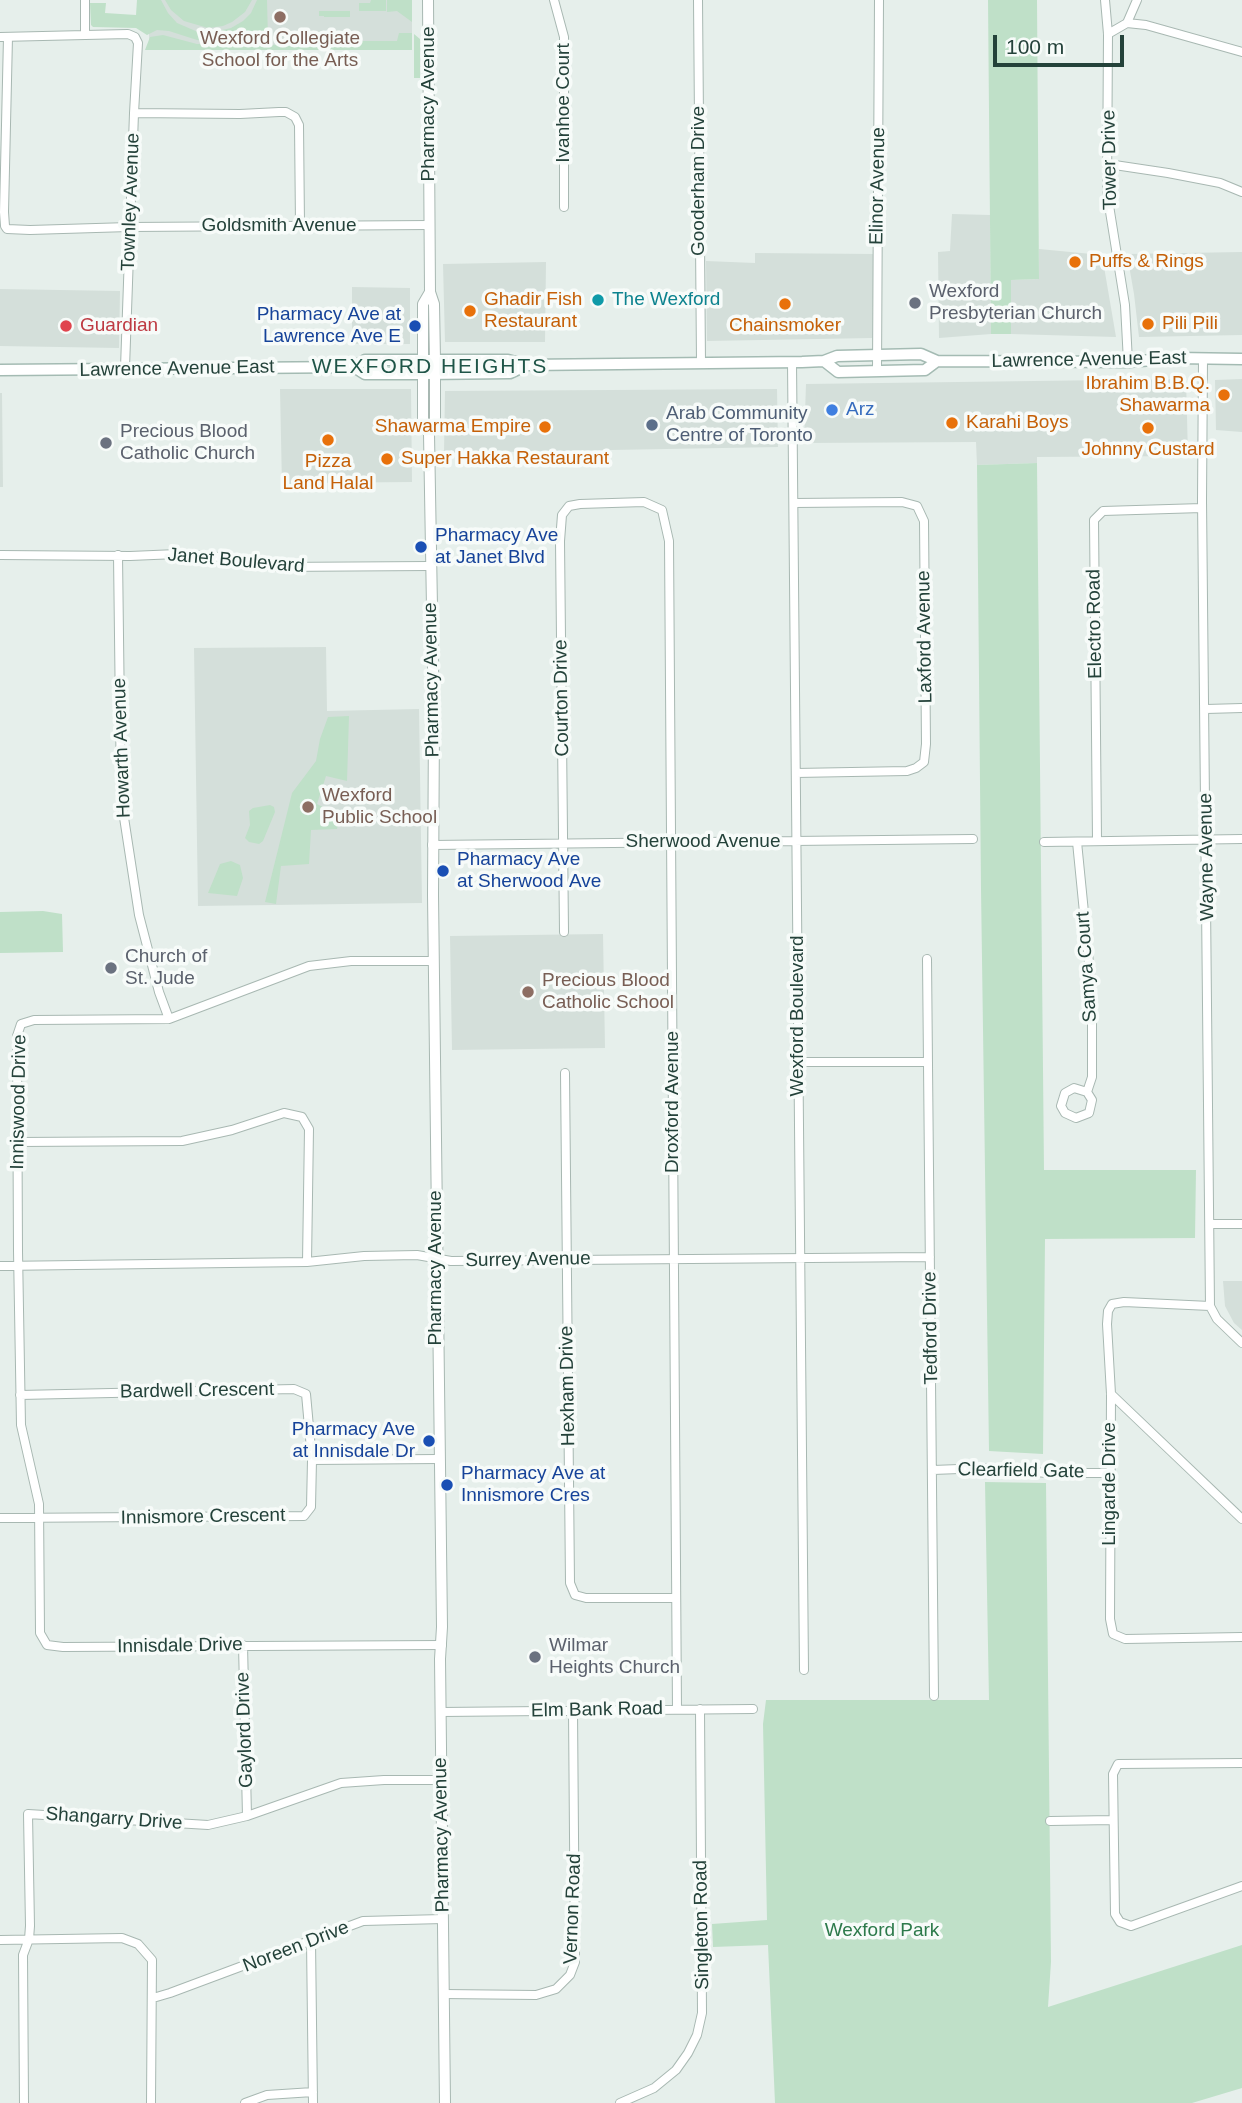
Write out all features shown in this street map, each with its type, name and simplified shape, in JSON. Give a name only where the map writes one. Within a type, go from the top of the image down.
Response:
[{"type":"main road","name":"Lawrence Avenue East","points":[[354,368],[365,360],[508,360],[527,365],[792,362],[824,361],[837,356],[922,355],[937,362],[1242,359]]},
{"type":"main road","name":"Lawrence Avenue East","points":[[824,361],[838,372],[925,370],[937,362]]},
{"type":"main road","name":"Lawrence Avenue East","points":[[0,370],[354,368],[365,374],[429,374],[510,373],[527,365]]},
{"type":"street","points":[[4,37],[85,34],[85,0]]},
{"type":"street","name":"Pharmacy Avenue","points":[[428,0],[430,292],[434,304],[429,374],[435,419],[429,434],[434,723],[432,845],[445,2103]]},
{"type":"street","name":"Ivanhoe Court","points":[[554,0],[564,37],[564,207]]},
{"type":"street","name":"Gooderham Drive","points":[[698,0],[701,362]]},
{"type":"street","name":"Elinor Avenue","points":[[877,371],[879,0]]},
{"type":"street","name":"Tower Drive","points":[[1105,0],[1108,34],[1107,193],[1125,305],[1128,362]]},
{"type":"street","points":[[1127,23],[1137,0]]},
{"type":"street","points":[[1108,34],[1127,23],[1146,25],[1242,52]]},
{"type":"street","name":"Townley Avenue","points":[[85,34],[128,34],[135,37],[138,43],[125,368]]},
{"type":"street","name":"Goldsmith Avenue","points":[[4,37],[5,226],[10,229],[430,225]]},
{"type":"street","points":[[134,113],[279,112],[295,117],[299,125],[300,225]]},
{"type":"street","points":[[1108,164],[1220,183],[1242,192]]},
{"type":"street","name":"Wayne Avenue","points":[[1203,359],[1202,508],[1210,1306]]},
{"type":"street","name":"Wexford Boulevard","points":[[792,362],[804,1670]]},
{"type":"street","name":"Droxford Avenue","points":[[608,503],[644,502],[662,510],[669,541],[677,1709]]},
{"type":"street","name":"Laxford Avenue","points":[[794,503],[902,502],[917,506],[924,521],[926,744],[924,762],[907,771],[796,773]]},
{"type":"street","name":"Courton Drive","points":[[564,932],[560,541],[562,515],[569,506],[608,503]]},
{"type":"street","name":"Electro Road","points":[[1097,840],[1094,520],[1104,511],[1202,508]]},
{"type":"street","name":"Janet Boulevard","points":[[0,555],[191,555],[274,567],[430,566]]},
{"type":"street","name":"Howarth Avenue","points":[[118,555],[121,799],[139,915],[159,992],[169,1019]]},
{"type":"street","points":[[1206,709],[1242,708]]},
{"type":"street","name":"Sherwood Avenue","points":[[432,845],[973,839]]},
{"type":"street","points":[[1044,842],[1242,839]]},
{"type":"street","name":"Samya Court","points":[[1077,842],[1092,993],[1092,1077],[1087,1091]]},
{"type":"street","name":"Tedford Drive","points":[[927,959],[934,1696]]},
{"type":"street","name":"Inniswood Drive","points":[[41,1519],[36,1484],[21,1425],[17,1036],[20,1024],[34,1020],[169,1019],[309,966],[352,961],[434,961]]},
{"type":"street","points":[[799,1062],[928,1062]]},
{"type":"street","name":"Hexham Drive","points":[[565,1073],[570,1583],[575,1595],[586,1598],[676,1598]]},
{"type":"street","points":[[18,1143],[182,1141],[232,1130],[284,1113],[302,1117],[309,1129],[307,1262]]},
{"type":"street","points":[[1210,1224],[1242,1224]]},
{"type":"street","name":"Surrey Avenue","points":[[0,1266],[307,1262],[364,1256],[417,1255],[452,1261],[930,1257]]},
{"type":"street","name":"Lingarde Drive","points":[[1210,1306],[1124,1302],[1112,1304],[1108,1311],[1111,1394],[1110,1619],[1114,1634],[1125,1639],[1242,1637]]},
{"type":"street","points":[[1210,1306],[1217,1319],[1242,1343]]},
{"type":"street","name":"Bardwell Crescent","points":[[20,1395],[295,1389],[306,1394],[312,1460]]},
{"type":"street","points":[[1111,1394],[1242,1518]]},
{"type":"street","points":[[312,1460],[438,1459]]},
{"type":"street","name":"Innismore Crescent","points":[[0,1518],[304,1516],[312,1507],[312,1460]]},
{"type":"street","name":"Clearfield Gate","points":[[933,1470],[985,1468],[1047,1474],[1110,1472]]},
{"type":"street","name":"Innisdale Drive","points":[[41,1519],[40,1633],[47,1645],[442,1645]]},
{"type":"street","name":"Gaylord Drive","points":[[243,1645],[247,1816]]},
{"type":"street","name":"Singleton Road","points":[[620,2103],[654,2088],[676,2070],[697,2035],[702,2014],[699,1709]]},
{"type":"street","name":"Elm Bank Road","points":[[441,1712],[753,1709]]},
{"type":"street","name":"Vernon Road","points":[[443,1994],[536,1995],[556,1989],[570,1975],[575,1962],[573,1710]]},
{"type":"street","points":[[1242,1763],[1118,1764],[1113,1774],[1115,1914],[1119,1922],[1132,1926],[1242,1886]]},
{"type":"street","name":"Shangarry Drive","points":[[24,2103],[23,1955],[29,1940],[28,1814],[208,1825],[247,1816],[341,1783],[441,1780]]},
{"type":"street","points":[[1050,1821],[1113,1820]]},
{"type":"street","name":"Noreen Drive","points":[[153,1998],[363,1921],[443,1919]]},
{"type":"street","points":[[0,1940],[122,1938],[138,1944],[152,1960],[151,2103]]},
{"type":"street","points":[[311,1941],[313,2103]]},
{"type":"street","points":[[246,2103],[267,2095],[313,2092]]},
{"type":"shaded area","name":"Wexford Collegiate School for the Arts","points":[[149,0],[412,0],[412,50],[149,50]]},
{"type":"shaded area","points":[[952,214],[990,215],[991,334],[939,338],[938,252],[950,251]]},
{"type":"shaded area","points":[[1039,249],[1102,255],[1116,337],[1011,334],[1011,280],[1039,279]]},
{"type":"shaded area","points":[[1242,252],[1242,335],[1139,337],[1127,254]]},
{"type":"shaded area","points":[[755,253],[874,254],[872,338],[707,341],[706,261],[755,263]]},
{"type":"shaded area","points":[[546,262],[545,342],[445,342],[443,264]]},
{"type":"shaded area","points":[[352,287],[410,288],[410,344],[352,344]]},
{"type":"shaded area","points":[[0,289],[120,291],[119,348],[0,346]]},
{"type":"shaded area","points":[[1186,379],[1188,456],[1037,457],[1037,463],[977,465],[976,442],[804,443],[806,384]]},
{"type":"shaded area","points":[[1242,379],[1242,432],[1216,430],[1215,380]]},
{"type":"shaded area","points":[[280,389],[411,389],[412,482],[302,483],[282,486]]},
{"type":"shaded area","points":[[777,389],[778,447],[444,453],[445,391]]},
{"type":"shaded area","points":[[2,393],[3,487],[0,487]]},
{"type":"shaded area","name":"Wexford Public School","points":[[326,647],[327,711],[419,709],[422,903],[198,906],[194,648]]},
{"type":"shaded area","name":"Precious Blood Catholic School","points":[[603,934],[605,1048],[452,1050],[450,936]]},
{"type":"shaded area","points":[[1223,1281],[1242,1281],[1242,1330],[1234,1323],[1225,1306]]},
{"type":"green space","points":[[137,0],[161,0],[177,23],[198,32],[214,32],[231,28],[243,21],[251,13],[257,0],[267,0],[268,39],[262,42],[205,41],[169,31],[157,30],[147,35],[136,28],[91,25],[90,3],[106,3],[105,13],[136,15]]},
{"type":"green space","points":[[165,0],[252,0],[245,12],[232,22],[208,28],[184,21],[171,10]]},
{"type":"green space","points":[[371,0],[386,0],[386,11],[359,11],[359,3],[370,3]]},
{"type":"green space","points":[[387,0],[412,0],[412,22],[397,11],[387,12]]},
{"type":"green space","points":[[988,0],[1037,0],[1039,279],[1011,280],[1011,334],[991,334]]},
{"type":"green space","points":[[319,11],[350,11],[350,17],[324,17],[319,16]]},
{"type":"green space","points":[[399,33],[412,33],[412,50],[145,50],[150,37],[163,35],[197,44],[297,45],[315,41],[397,41]]},
{"type":"green space","points":[[414,34],[420,39],[420,78],[414,78]]},
{"type":"green space","points":[[1037,463],[1044,1170],[1196,1170],[1195,1238],[1045,1239],[1043,1454],[989,1451],[977,465]]},
{"type":"green space","points":[[349,716],[347,781],[326,776],[317,804],[340,816],[337,829],[311,830],[309,864],[281,866],[276,904],[265,902],[292,793],[316,761],[328,717]]},
{"type":"green space","points":[[270,805],[275,812],[263,841],[259,844],[249,842],[245,838],[250,825],[249,811]]},
{"type":"green space","points":[[231,861],[240,865],[243,878],[237,896],[208,893],[220,864]]},
{"type":"green space","points":[[43,911],[62,914],[63,952],[0,953],[0,912]]},
{"type":"green space","name":"Wexford Park","points":[[985,1482],[1046,1483],[1051,1962],[1048,2007],[1242,1945],[1242,2088],[1192,2103],[775,2103],[768,1945],[713,1947],[712,1924],[767,1920],[763,1724],[766,1700],[989,1700]]},
{"type":"place","name":"Wexford Collegiate School for the Arts","points":[[280,17]]},
{"type":"place","name":"Puffs & Rings","points":[[1075,262]]},
{"type":"place","name":"The Wexford","points":[[598,300]]},
{"type":"place","name":"Wexford Presbyterian Church","points":[[915,303]]},
{"type":"place","name":"Chainsmoker","points":[[785,304]]},
{"type":"place","name":"Ghadir Fish Restaurant","points":[[470,311]]},
{"type":"place","name":"Pili Pili","points":[[1148,324]]},
{"type":"place","name":"Guardian","points":[[66,326]]},
{"type":"place","name":"Pharmacy Ave at Lawrence Ave E","points":[[415,326]]},
{"type":"place","name":"Ibrahim B.B.Q. Shawarma","points":[[1224,395]]},
{"type":"place","name":"Arz","points":[[832,410]]},
{"type":"place","name":"Karahi Boys","points":[[952,423]]},
{"type":"place","name":"Arab Community Centre of Toronto","points":[[652,425]]},
{"type":"place","name":"Shawarma Empire","points":[[545,427]]},
{"type":"place","name":"Johnny Custard","points":[[1148,428]]},
{"type":"place","name":"Pizza Land Halal","points":[[328,440]]},
{"type":"place","name":"Precious Blood Catholic Church","points":[[106,443]]},
{"type":"place","name":"Super Hakka Restaurant","points":[[387,459]]},
{"type":"place","name":"Pharmacy Ave at Janet Blvd","points":[[421,547]]},
{"type":"place","name":"Wexford Public School","points":[[308,807]]},
{"type":"place","name":"Pharmacy Ave at Sherwood Ave","points":[[443,871]]},
{"type":"place","name":"Church of St. Jude","points":[[111,968]]},
{"type":"place","name":"Precious Blood Catholic School","points":[[528,992]]},
{"type":"place","name":"Pharmacy Ave at Innisdale Dr","points":[[429,1441]]},
{"type":"place","name":"Pharmacy Ave at Innismore Cres","points":[[447,1485]]},
{"type":"place","name":"Wilmar Heights Church","points":[[535,1657]]},
{"type":"district","name":"WEXFORD HEIGHTS","points":[[430,367]]}]
